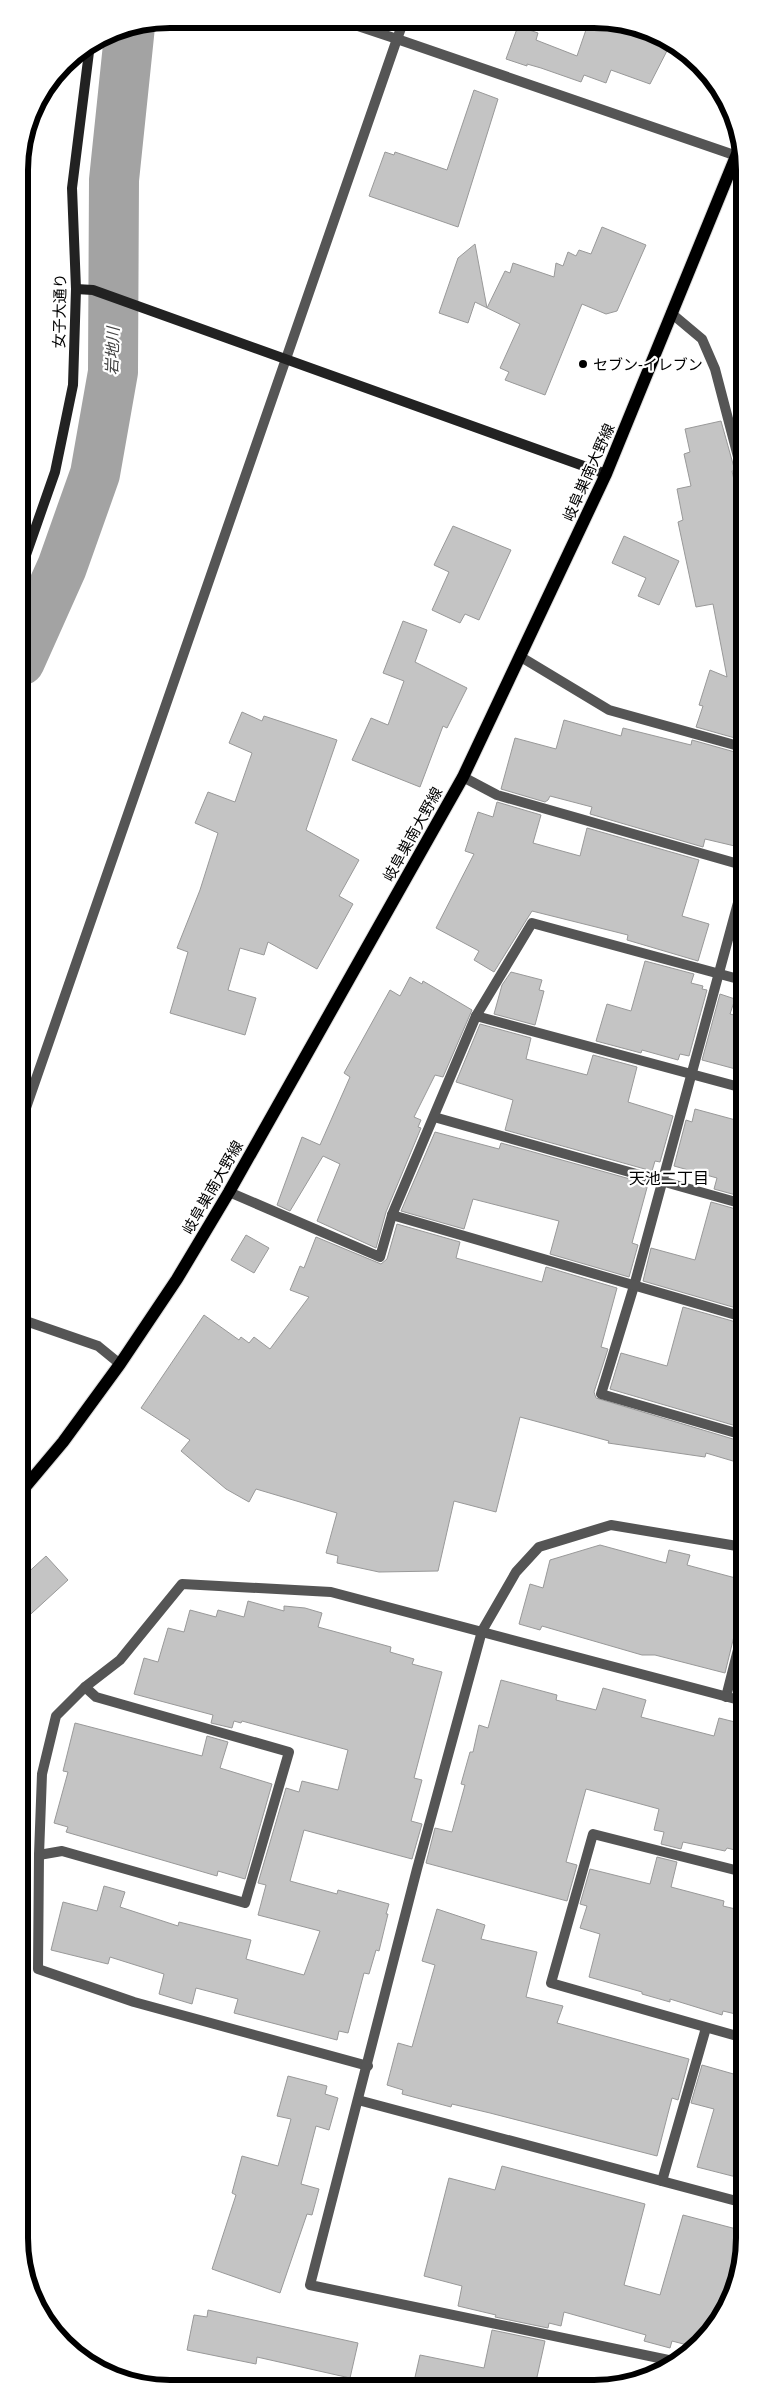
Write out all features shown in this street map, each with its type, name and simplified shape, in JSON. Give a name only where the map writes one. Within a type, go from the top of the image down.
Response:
[{"type":"main road","name":"岐阜巣南大野線","points":[[27,1484],[63,1442],[120,1364],[176,1279],[229,1192],[463,777],[606,474],[735,160]]},
{"type":"street","points":[[361,27],[734,148]]},
{"type":"street","points":[[28,1103],[401,27]]},
{"type":"street","name":"女子大通り","points":[[28,550],[55,472],[73,385],[76,289],[72,188],[89,52]]},
{"type":"street","points":[[76,289],[94,290],[606,474]]},
{"type":"street","points":[[671,313],[702,340],[715,369],[736,449]]},
{"type":"street","points":[[521,657],[609,710],[736,745]]},
{"type":"street","points":[[463,777],[497,795],[736,863]]},
{"type":"street","points":[[735,1433],[600,1394],[634,1286],[736,912]]},
{"type":"street","points":[[229,1192],[380,1256],[392,1215],[476,1016],[532,923],[736,978]]},
{"type":"street","points":[[476,1016],[736,1086]]},
{"type":"street","points":[[434,1117],[736,1202]]},
{"type":"street","points":[[392,1215],[735,1315]]},
{"type":"street","points":[[27,1322],[98,1346],[120,1364]]},
{"type":"street","points":[[668,2360],[310,2285],[368,2066],[417,1869],[482,1631],[516,1572],[539,1547],[611,1525],[735,1545]]},
{"type":"street","points":[[368,2066],[134,2002],[38,1969],[42,1774],[56,1716],[85,1686],[120,1660],[182,1584],[331,1592],[735,1699]]},
{"type":"street","points":[[726,1697],[735,1660]]},
{"type":"street","points":[[39,1855],[62,1851],[245,1903],[289,1752],[96,1697],[85,1686]]},
{"type":"street","points":[[735,1870],[593,1834],[552,1982],[735,2036]]},
{"type":"street","points":[[662,2181],[706,2028]]},
{"type":"street","points":[[358,2100],[735,2201]]},
{"type":"building","points":[[518,27],[538,33],[536,40],[577,56],[587,27],[622,30],[657,42],[668,48],[650,84],[611,70],[606,83],[584,75],[581,82],[541,68],[527,64],[527,66],[506,59]]},
{"type":"building","points":[[474,90],[498,99],[458,227],[369,196],[385,152],[394,155],[395,152],[447,170]]},
{"type":"building","points":[[602,227],[646,245],[617,311],[606,314],[582,304],[545,395],[505,380],[509,372],[500,368],[520,324],[487,308],[505,271],[510,273],[513,263],[554,277],[556,263],[563,266],[568,252],[576,256],[579,250],[591,254]]},
{"type":"building","points":[[475,244],[487,308],[475,302],[468,323],[439,313],[458,258]]},
{"type":"building","points":[[721,421],[735,471],[732,471],[736,488],[736,738],[696,727],[703,706],[699,705],[710,670],[727,677],[713,604],[696,607],[678,522],[683,520],[677,489],[691,486],[684,454],[690,452],[685,429]]},
{"type":"building","points":[[453,526],[511,550],[479,620],[465,614],[460,623],[432,610],[449,572],[434,565]]},
{"type":"building","points":[[624,536],[679,561],[659,605],[638,596],[646,578],[612,563]]},
{"type":"building","points":[[403,621],[427,630],[415,662],[467,688],[447,728],[443,726],[420,787],[352,760],[371,718],[388,725],[404,681],[383,673]]},
{"type":"building","points":[[242,712],[262,721],[264,716],[337,740],[306,830],[359,860],[339,896],[353,904],[317,969],[268,942],[264,955],[240,948],[228,990],[256,998],[245,1035],[170,1013],[188,952],[177,948],[200,890],[218,833],[195,823],[208,792],[235,802],[252,753],[229,743]]},
{"type":"building","points":[[564,720],[621,736],[623,728],[691,745],[692,740],[736,752],[736,846],[705,839],[703,847],[590,814],[592,807],[550,796],[545,802],[501,789],[515,738],[556,749]]},
{"type":"building","points":[[497,802],[541,815],[533,843],[580,856],[587,828],[699,860],[682,916],[709,924],[698,961],[627,940],[628,935],[532,911],[494,972],[474,960],[479,951],[436,928],[474,854],[465,851],[478,812],[493,817]]},
{"type":"building","points":[[645,961],[694,974],[691,983],[703,986],[702,989],[707,990],[689,1056],[680,1054],[678,1060],[642,1050],[641,1053],[596,1041],[607,1004],[631,1011]]},
{"type":"building","points":[[511,972],[542,980],[539,990],[544,991],[535,1025],[494,1014],[502,985]]},
{"type":"building","points":[[410,977],[422,984],[423,981],[472,1010],[443,1077],[435,1075],[414,1117],[421,1120],[418,1127],[421,1128],[386,1212],[376,1248],[317,1221],[340,1164],[323,1156],[290,1211],[277,1205],[302,1137],[320,1145],[350,1077],[344,1073],[390,990],[400,996]]},
{"type":"building","points":[[720,994],[735,999],[730,1014],[736,1015],[736,1069],[702,1060]]},
{"type":"building","points":[[480,1024],[531,1038],[526,1059],[587,1075],[593,1055],[637,1067],[628,1102],[673,1116],[660,1162],[655,1161],[652,1171],[505,1130],[513,1100],[456,1082]]},
{"type":"building","points":[[695,1109],[736,1120],[736,1195],[714,1189],[717,1178],[674,1166],[686,1120],[692,1122]]},
{"type":"building","points":[[435,1132],[499,1149],[501,1143],[648,1184],[632,1243],[638,1245],[629,1277],[550,1254],[559,1221],[473,1199],[464,1229],[401,1211]]},
{"type":"building","points":[[711,1202],[735,1209],[735,1308],[643,1281],[651,1248],[695,1260]]},
{"type":"building","points":[[397,1224],[460,1242],[456,1258],[542,1282],[546,1267],[617,1288],[601,1347],[608,1349],[594,1392],[596,1398],[735,1440],[735,1462],[706,1453],[705,1457],[608,1443],[609,1441],[520,1417],[496,1512],[454,1501],[438,1571],[379,1572],[337,1563],[338,1556],[326,1553],[337,1513],[256,1489],[249,1502],[226,1489],[181,1451],[190,1440],[141,1408],[204,1315],[239,1340],[241,1337],[249,1343],[254,1337],[270,1349],[309,1297],[290,1290],[300,1266],[304,1268],[316,1237],[381,1264],[387,1259]]},
{"type":"building","points":[[246,1235],[269,1248],[254,1273],[231,1260]]},
{"type":"building","points":[[683,1307],[735,1322],[735,1426],[610,1389],[621,1353],[667,1366]]},
{"type":"building","points":[[600,1545],[666,1563],[669,1550],[690,1555],[687,1565],[735,1578],[735,1631],[725,1673],[655,1655],[642,1655],[542,1626],[540,1630],[519,1624],[530,1584],[543,1588],[550,1560]]},
{"type":"building","points":[[46,1556],[68,1580],[27,1617],[27,1573]]},
{"type":"building","points":[[248,1601],[284,1611],[284,1606],[305,1608],[322,1613],[318,1627],[391,1647],[390,1652],[414,1659],[412,1664],[442,1672],[414,1778],[422,1780],[411,1821],[422,1824],[412,1859],[304,1830],[290,1881],[337,1894],[338,1890],[389,1904],[379,1951],[376,1950],[369,1974],[364,1973],[348,2033],[339,2031],[337,2040],[234,2013],[238,1999],[196,1988],[192,2004],[159,1994],[164,1974],[110,1957],[108,1964],[51,1950],[63,1902],[97,1911],[104,1886],[125,1892],[120,1907],[178,1926],[179,1922],[251,1940],[246,1959],[304,1975],[320,1931],[258,1915],[266,1885],[258,1883],[286,1788],[299,1792],[302,1781],[338,1790],[348,1750],[242,1721],[241,1723],[234,1721],[232,1728],[211,1723],[213,1715],[134,1694],[144,1658],[158,1662],[168,1628],[184,1632],[190,1610],[216,1617],[218,1610],[244,1617]]},
{"type":"building","points":[[501,1680],[557,1695],[556,1700],[596,1710],[603,1688],[646,1700],[641,1717],[714,1736],[719,1718],[735,1722],[735,1850],[727,1848],[725,1851],[683,1842],[681,1849],[661,1844],[664,1832],[654,1830],[659,1809],[586,1789],[566,1862],[577,1865],[567,1901],[426,1863],[435,1828],[452,1832],[465,1785],[461,1784],[470,1752],[473,1752],[479,1725],[488,1728]]},
{"type":"building","points":[[75,1723],[202,1756],[207,1736],[228,1742],[220,1768],[272,1784],[245,1879],[218,1871],[217,1876],[66,1832],[68,1827],[54,1823],[68,1772],[63,1771]]},
{"type":"building","points":[[657,1857],[677,1862],[671,1887],[724,1901],[723,1906],[735,1909],[735,2014],[723,2011],[722,2015],[670,1999],[670,2002],[589,1977],[600,1934],[580,1928],[587,1906],[580,1904],[590,1869],[650,1884]]},
{"type":"building","points":[[437,1909],[485,1925],[481,1939],[537,1952],[526,1997],[563,2006],[557,2023],[689,2059],[678,2100],[672,2098],[657,2156],[490,2113],[452,2104],[451,2107],[402,2094],[403,2090],[387,2085],[398,2043],[412,2047],[435,1965],[422,1961]]},
{"type":"building","points":[[702,2065],[735,2074],[735,2177],[697,2167],[714,2109],[691,2103]]},
{"type":"building","points":[[288,2076],[327,2086],[325,2094],[338,2098],[329,2130],[316,2126],[301,2184],[319,2189],[312,2215],[307,2214],[280,2293],[212,2269],[236,2195],[232,2193],[242,2156],[278,2166],[291,2119],[277,2116]]},
{"type":"building","points":[[502,2166],[645,2204],[624,2285],[660,2295],[683,2215],[735,2229],[735,2248],[731,2276],[721,2302],[712,2318],[694,2339],[687,2345],[672,2341],[670,2348],[644,2341],[646,2335],[564,2312],[561,2326],[549,2323],[548,2328],[495,2317],[496,2315],[458,2306],[462,2286],[424,2276],[449,2178],[495,2190]]},
{"type":"building","points":[[208,2310],[358,2343],[350,2378],[257,2357],[256,2364],[187,2350],[194,2315],[207,2317]]},
{"type":"building","points":[[492,2330],[545,2341],[536,2380],[414,2380],[420,2355],[484,2368]]},
{"type":"waterway","name":"岩地川","points":[[28,644],[62,567],[95,474],[113,372],[114,180],[129,33]]},
{"type":"place","name":"セブン-イレブン","points":[[583,364]]},
{"type":"district","name":"天池二丁目","points":[[669,1178]]}]
